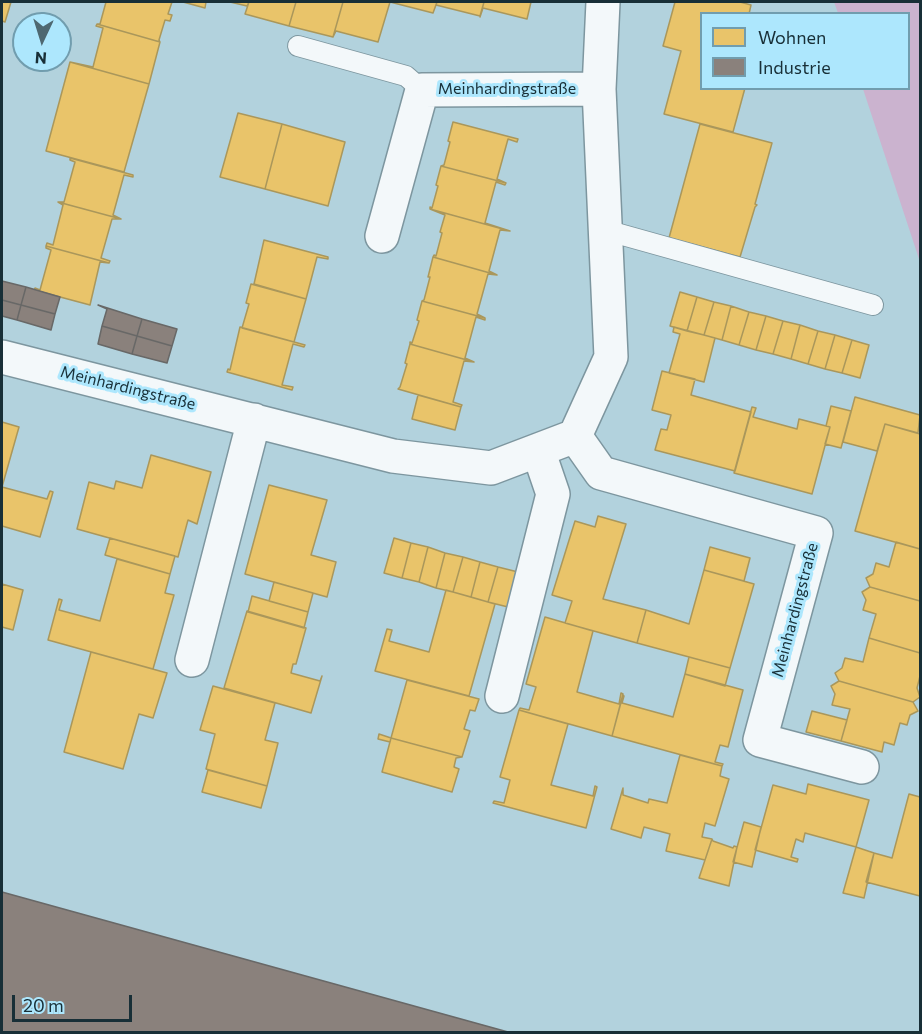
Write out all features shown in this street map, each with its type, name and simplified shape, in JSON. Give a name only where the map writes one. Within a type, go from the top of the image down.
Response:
[{"type":"street","name":"Meinhardingstraße","points":[[2,357],[393,456],[491,468],[575,436],[611,357],[599,89],[603,2]]},
{"type":"street","name":"Meinhardingstraße","points":[[382,236],[422,90],[599,89]]},
{"type":"street","points":[[192,660],[254,420]]},
{"type":"street","name":"Meinhardingstraße","points":[[575,436],[601,473],[816,534],[760,740],[862,767]]},
{"type":"street","points":[[502,696],[553,494],[538,450]]},
{"type":"lane","points":[[298,46],[406,76],[422,90]]},
{"type":"lane","points":[[605,230],[873,305]]},
{"type":"shaded area","points":[[834,2],[920,2],[920,262],[863,90],[910,90],[910,12],[838,12]]},
{"type":"building: Wohnen","points":[[2,2],[11,2],[5,22],[2,21]]},
{"type":"building: Wohnen","points":[[106,2],[172,2],[168,14],[172,15],[170,21],[165,20],[160,42],[97,24],[100,24]]},
{"type":"building: Wohnen","points":[[183,2],[206,2],[205,8]]},
{"type":"building: Wohnen","points":[[230,2],[249,2],[247,6]]},
{"type":"building: Wohnen","points":[[249,2],[296,2],[289,26],[245,14]]},
{"type":"building: Wohnen","points":[[296,2],[343,2],[333,37],[289,26]]},
{"type":"building: Wohnen","points":[[343,2],[390,2],[378,42],[336,31],[333,37]]},
{"type":"building: Wohnen","points":[[390,2],[437,2],[433,13]]},
{"type":"building: Wohnen","points":[[437,2],[484,2],[480,16],[436,5],[433,13]]},
{"type":"building: Wohnen","points":[[484,2],[531,2],[527,19],[483,8],[480,17]]},
{"type":"building: Wohnen","points":[[675,2],[740,2],[751,5],[749,12],[700,12],[700,90],[744,90],[733,132],[664,114],[681,51],[663,46]]},
{"type":"building: Wohnen","points":[[97,24],[160,42],[149,84],[72,63],[93,67],[103,28],[96,26]]},
{"type":"building: Wohnen","points":[[72,63],[149,84],[124,172],[46,151],[67,72],[72,72]]},
{"type":"building: Wohnen","points":[[238,113],[282,124],[265,189],[220,177]]},
{"type":"building: Wohnen","points":[[453,122],[518,139],[517,142],[508,139],[497,179],[506,183],[441,166],[444,165]]},
{"type":"building: Wohnen","points":[[282,124],[345,142],[328,206],[265,189]]},
{"type":"building: Wohnen","points":[[700,124],[772,143],[755,204],[757,205],[740,257],[669,238]]},
{"type":"building: Wohnen","points":[[70,158],[133,175],[133,177],[124,175],[113,215],[121,219],[58,202],[64,202],[75,162]]},
{"type":"building: Wohnen","points":[[441,166],[506,183],[505,185],[496,182],[485,223],[510,231],[430,209],[438,186],[436,185]]},
{"type":"building: Wohnen","points":[[58,202],[121,219],[112,219],[101,258],[110,261],[109,263],[46,246],[47,243],[53,245],[63,205]]},
{"type":"building: Wohnen","points":[[430,209],[510,231],[500,230],[489,271],[497,275],[433,257],[436,256],[445,215]]},
{"type":"building: Wohnen","points":[[264,240],[328,257],[328,259],[317,257],[306,299],[254,284]]},
{"type":"building: Wohnen","points":[[46,246],[109,263],[100,262],[90,305],[34,290],[35,288],[40,290],[51,250]]},
{"type":"building: Wohnen","points":[[433,257],[497,275],[488,274],[477,314],[485,318],[422,301],[430,277],[428,277]]},
{"type":"building: Wohnen","points":[[251,284],[306,299],[294,342],[242,328],[249,304],[246,303]]},
{"type":"building: Wohnen","points":[[680,292],[697,297],[687,331],[670,326]]},
{"type":"building: Wohnen","points":[[697,297],[714,302],[704,335],[687,331]]},
{"type":"building: Wohnen","points":[[422,301],[485,318],[485,320],[476,317],[465,358],[474,362],[410,344],[419,321],[417,320]]},
{"type":"building: Wohnen","points":[[714,302],[731,306],[722,340],[704,335]]},
{"type":"building: Wohnen","points":[[731,306],[749,312],[739,345],[722,340]]},
{"type":"building: Wohnen","points":[[749,312],[766,316],[756,350],[739,345]]},
{"type":"building: Wohnen","points":[[766,316],[783,321],[773,354],[756,350]]},
{"type":"building: Wohnen","points":[[783,321],[800,325],[791,359],[773,354]]},
{"type":"building: Wohnen","points":[[800,325],[818,331],[808,364],[791,359]]},
{"type":"building: Wohnen","points":[[240,327],[305,345],[304,347],[293,344],[282,385],[293,387],[292,390],[227,372],[228,369],[230,370]]},
{"type":"building: Wohnen","points":[[674,327],[715,338],[704,382],[669,373],[680,334],[673,332]]},
{"type":"building: Wohnen","points":[[818,331],[835,335],[825,369],[808,364]]},
{"type":"building: Wohnen","points":[[835,335],[852,340],[842,373],[825,369]]},
{"type":"building: Wohnen","points":[[852,340],[869,345],[860,378],[842,373]]},
{"type":"building: Wohnen","points":[[410,344],[474,362],[464,361],[453,402],[462,405],[461,407],[398,389],[407,364],[405,363]]},
{"type":"building: Wohnen","points":[[662,371],[695,379],[691,395],[751,412],[735,471],[655,450],[661,429],[667,430],[671,415],[652,410]]},
{"type":"building: Wohnen","points":[[418,395],[461,407],[455,430],[412,419]]},
{"type":"building: Wohnen","points":[[855,397],[920,415],[918,433],[885,424],[877,451],[843,442]]},
{"type":"building: Wohnen","points":[[831,406],[851,411],[841,448],[825,444],[830,427],[826,426]]},
{"type":"building: Wohnen","points":[[752,407],[756,408],[753,417],[797,429],[799,419],[830,427],[812,494],[734,473]]},
{"type":"building: Wohnen","points":[[2,422],[19,427],[2,487]]},
{"type":"building: Wohnen","points":[[885,424],[920,434],[920,549],[855,531]]},
{"type":"building: Wohnen","points":[[151,455],[211,472],[197,524],[188,520],[178,557],[77,529],[89,482],[114,489],[116,481],[142,488]]},
{"type":"building: Wohnen","points":[[269,485],[327,500],[311,555],[336,562],[327,597],[245,574]]},
{"type":"building: Wohnen","points":[[2,487],[47,499],[50,491],[53,492],[40,537],[2,526]]},
{"type":"building: Wohnen","points":[[598,516],[626,524],[603,599],[646,610],[637,643],[565,623],[572,601],[552,595],[575,521],[595,527]]},
{"type":"building: Wohnen","points":[[110,538],[175,556],[170,574],[105,555]]},
{"type":"building: Wohnen","points":[[394,538],[411,543],[402,578],[384,573]]},
{"type":"building: Wohnen","points":[[896,542],[920,549],[920,601],[870,587],[866,578],[873,574],[876,563],[889,567]]},
{"type":"building: Wohnen","points":[[411,543],[428,547],[419,582],[402,578]]},
{"type":"building: Wohnen","points":[[428,547],[445,553],[436,588],[419,582]]},
{"type":"building: Wohnen","points":[[710,547],[750,558],[744,581],[704,570]]},
{"type":"building: Wohnen","points":[[445,553],[463,557],[453,592],[436,588]]},
{"type":"building: Wohnen","points":[[463,557],[480,562],[471,597],[453,592]]},
{"type":"building: Wohnen","points":[[117,559],[170,574],[165,593],[174,595],[153,669],[48,640],[59,599],[62,600],[59,610],[100,621]]},
{"type":"building: Wohnen","points":[[480,562],[498,567],[488,602],[471,597]]},
{"type":"building: Wohnen","points":[[498,567],[522,573],[512,608],[488,602]]},
{"type":"building: Wohnen","points":[[704,570],[754,584],[730,668],[637,643],[646,610],[689,624]]},
{"type":"building: Wohnen","points":[[274,582],[313,593],[308,612],[269,601]]},
{"type":"building: Wohnen","points":[[2,584],[23,590],[13,630],[2,627]]},
{"type":"building: Wohnen","points":[[870,587],[920,601],[920,653],[869,638],[876,614],[863,610],[866,600],[862,592]]},
{"type":"building: Wohnen","points":[[446,590],[495,604],[469,696],[375,671],[387,629],[392,630],[389,641],[429,652]]},
{"type":"building: Wohnen","points":[[252,596],[308,612],[304,628],[248,612]]},
{"type":"building: Wohnen","points":[[247,611],[306,628],[296,664],[293,664],[291,673],[320,681],[322,676],[311,713],[224,688]]},
{"type":"building: Wohnen","points":[[545,617],[593,631],[577,692],[619,704],[621,693],[623,694],[612,736],[519,710],[520,708],[529,710],[536,687],[526,684]]},
{"type":"building: Wohnen","points":[[869,638],[920,653],[920,676],[917,688],[920,697],[913,702],[839,681],[835,673],[842,668],[845,658],[863,662]]},
{"type":"building: Wohnen","points":[[91,652],[167,673],[153,718],[139,714],[123,769],[64,752]]},
{"type":"building: Wohnen","points":[[689,657],[730,668],[725,686],[685,674]]},
{"type":"building: Wohnen","points":[[685,674],[743,690],[728,747],[720,745],[715,762],[723,764],[722,766],[612,736],[623,695],[622,703],[673,717]]},
{"type":"building: Wohnen","points":[[407,680],[479,699],[475,711],[470,710],[464,729],[470,731],[462,757],[391,738]]},
{"type":"building: Wohnen","points":[[839,681],[913,702],[918,711],[910,715],[907,725],[900,723],[894,745],[884,742],[882,752],[841,741],[850,709],[832,705],[835,694],[831,686]]},
{"type":"building: Wohnen","points":[[213,686],[275,703],[265,740],[278,743],[267,786],[206,769],[215,734],[200,730]]},
{"type":"building: Wohnen","points":[[519,710],[568,724],[551,785],[593,796],[595,786],[597,787],[586,828],[493,803],[494,801],[504,803],[510,780],[500,777]]},
{"type":"building: Wohnen","points":[[812,711],[847,720],[841,741],[806,732]]},
{"type":"building: Wohnen","points":[[379,734],[391,738],[390,742],[378,739]]},
{"type":"building: Wohnen","points":[[391,738],[462,757],[456,758],[454,767],[459,769],[452,792],[382,772]]},
{"type":"building: Wohnen","points":[[680,755],[722,766],[720,776],[729,779],[715,826],[705,823],[702,837],[712,839],[705,860],[666,851],[670,834],[644,827],[641,838],[611,829],[623,788],[623,795],[648,803],[649,799],[667,803]]},
{"type":"building: Wohnen","points":[[208,770],[267,786],[261,808],[202,792]]},
{"type":"building: Wohnen","points":[[808,784],[869,800],[856,847],[805,833],[803,842],[796,839],[791,857],[798,859],[797,862],[755,850],[773,785],[806,794]]},
{"type":"building: Wohnen","points":[[909,794],[920,797],[920,896],[866,882],[874,853],[892,858]]},
{"type":"building: Wohnen","points":[[744,822],[761,827],[752,867],[733,862]]},
{"type":"building: Wohnen","points":[[712,839],[733,848],[737,847],[729,886],[699,878]]},
{"type":"building: Wohnen","points":[[856,847],[874,853],[864,898],[843,893]]},
{"type":"building: Industrie","points":[[2,281],[26,287],[21,305],[2,300]]},
{"type":"building: Industrie","points":[[26,287],[60,297],[55,314],[21,305]]},
{"type":"building: Industrie","points":[[2,300],[21,305],[17,320],[2,316]]},
{"type":"building: Industrie","points":[[21,305],[55,314],[51,330],[17,320]]},
{"type":"building: Industrie","points":[[98,305],[142,319],[137,336],[102,326],[107,309]]},
{"type":"building: Industrie","points":[[142,319],[177,329],[172,346],[137,336]]},
{"type":"building: Industrie","points":[[102,326],[137,336],[132,354],[98,344]]},
{"type":"building: Industrie","points":[[137,336],[172,346],[167,363],[132,354]]},
{"type":"building: Industrie","points":[[2,892],[508,1032],[2,1032]]}]
